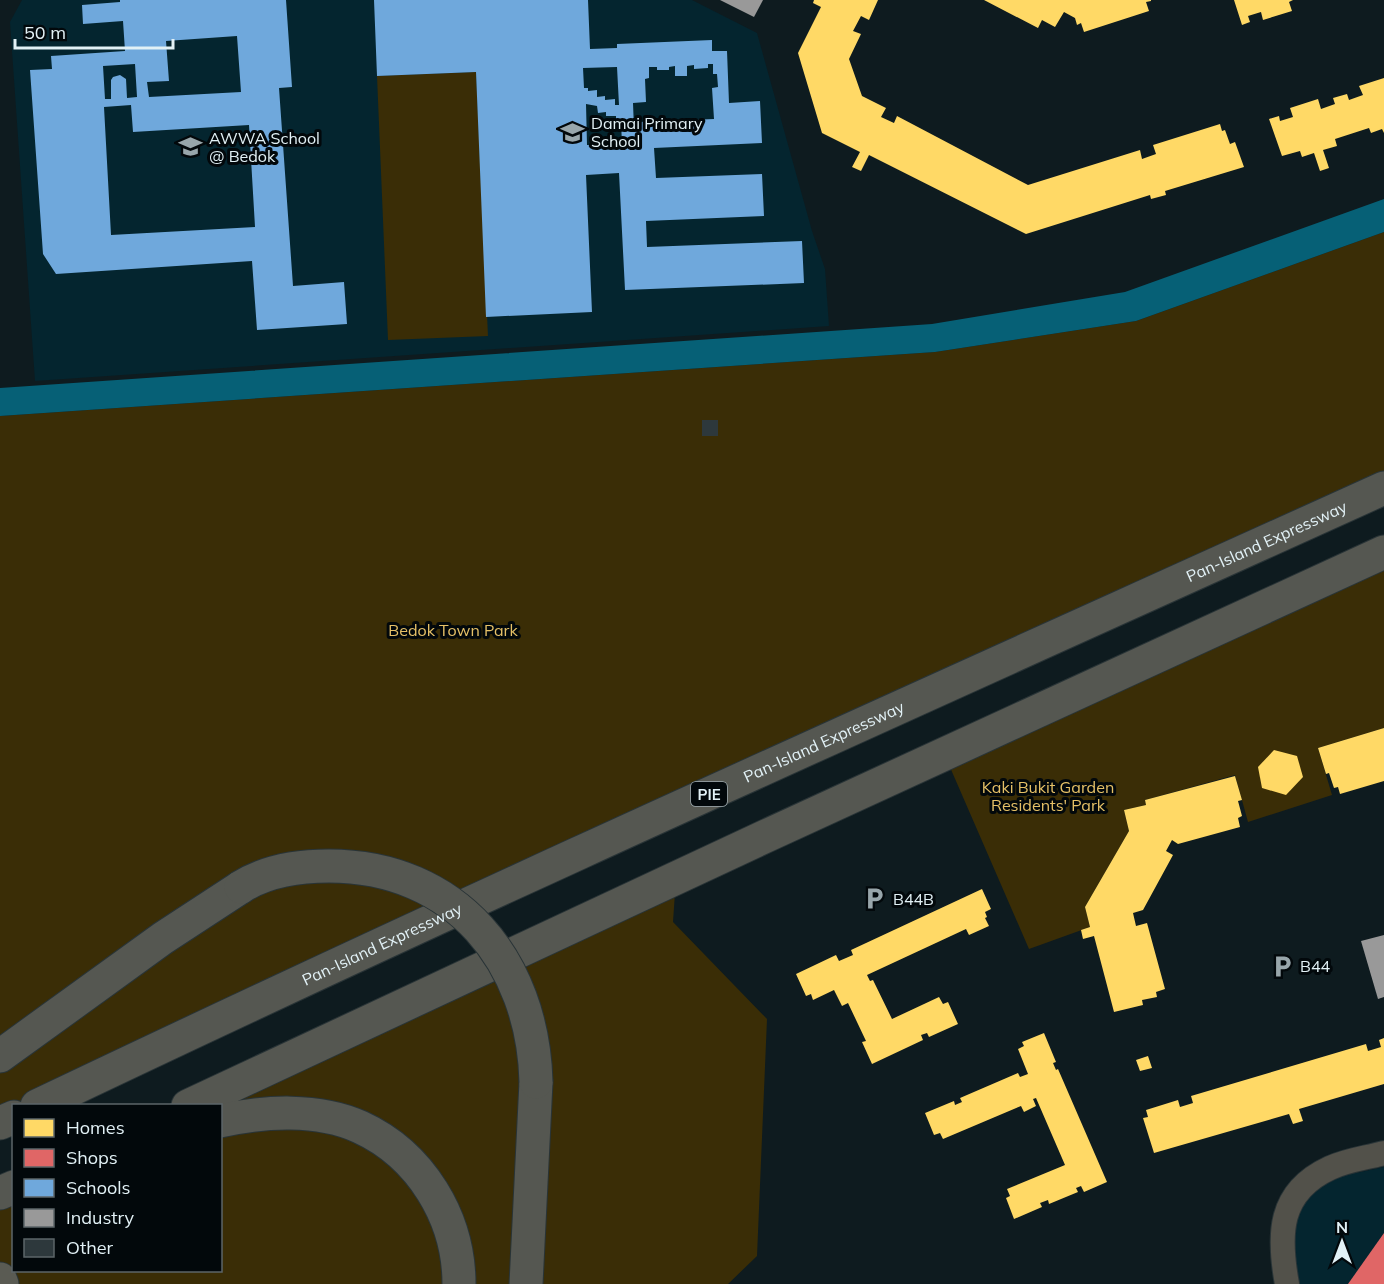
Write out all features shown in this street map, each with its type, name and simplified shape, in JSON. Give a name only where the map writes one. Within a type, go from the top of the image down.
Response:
[{"type":"highway","name":"Pan-Island Expressway","points":[[41,1104],[739,780],[1384,488]]},
{"type":"highway","points":[[192,1104],[766,836],[1384,552]]},
{"type":"highway","points":[[0,1056],[163,938],[241,887],[270,875],[318,867],[358,868],[400,878],[449,903],[472,922],[493,944],[517,986],[526,1010],[531,1028],[536,1082],[526,1284]]},
{"type":"highway","points":[[222,1121],[277,1114],[324,1117],[360,1127],[390,1145],[421,1175],[442,1204],[454,1241],[459,1284]]},
{"type":"main road","points":[[0,1279],[3,1284]]},
{"type":"street","points":[[1287,1284],[1281,1253],[1281,1234],[1286,1215],[1299,1192],[1313,1178],[1330,1168],[1384,1153]]},
{"type":"shaded area","points":[[22,0],[692,0],[757,33],[812,231],[825,269],[829,326],[35,381],[10,22]]},
{"type":"shaded area","points":[[1384,1167],[1384,1284],[1290,1284],[1292,1213],[1325,1174],[1356,1173]]},
{"type":"green space","points":[[476,72],[488,336],[388,340],[377,76]]},
{"type":"green space","name":"Bedok Town Park","points":[[1384,232],[1384,473],[455,898],[280,864],[0,1045],[0,416],[935,352],[1136,321]]},
{"type":"green space","name":"Kaki Bukit Garden Residents' Park","points":[[1384,561],[1384,728],[1318,748],[1332,795],[1248,822],[1235,775],[1145,800],[1146,805],[1124,810],[1129,831],[1085,907],[1090,927],[1029,949],[946,758]]},
{"type":"green space","points":[[318,866],[453,912],[41,1104],[12,1104],[12,1117],[0,1123],[0,1056],[163,938]]},
{"type":"green space","points":[[676,878],[673,922],[767,1019],[757,1256],[728,1284],[2,1284],[0,1279],[0,1193],[12,1187],[12,1272],[222,1272],[222,1105]]},
{"type":"water","points":[[1384,199],[1384,232],[1136,321],[935,352],[0,416],[0,388],[932,324],[1125,292]]},
{"type":"building: Homes","points":[[814,0],[878,0],[869,20],[861,16],[853,31],[861,34],[849,59],[862,96],[886,108],[881,117],[894,123],[897,116],[1028,185],[1140,150],[1142,159],[1156,154],[1153,145],[1220,124],[1230,144],[1235,142],[1244,167],[1165,191],[1166,195],[1151,199],[1150,195],[1026,234],[869,155],[861,171],[852,167],[860,152],[822,133],[798,53],[821,7],[813,3]]},
{"type":"building: Homes","points":[[984,0],[1151,1],[1146,2],[1149,11],[1084,32],[1081,23],[1077,25],[1075,18],[1064,12],[1055,27],[1042,20],[1038,28]]},
{"type":"building: Homes","points":[[1234,0],[1293,0],[1289,2],[1292,11],[1263,20],[1261,12],[1248,16],[1250,22],[1242,25]]},
{"type":"building: Homes","points":[[1384,78],[1384,133],[1382,129],[1371,133],[1369,128],[1335,139],[1337,146],[1323,150],[1329,168],[1320,171],[1314,153],[1302,157],[1300,151],[1282,156],[1269,119],[1279,116],[1280,121],[1293,117],[1290,108],[1318,99],[1321,109],[1335,104],[1333,98],[1347,94],[1349,100],[1363,95],[1359,86]]},
{"type":"building: Homes","points":[[1384,728],[1384,781],[1340,794],[1338,787],[1334,788],[1329,773],[1326,774],[1318,748]]},
{"type":"building: Homes","points":[[1274,750],[1297,756],[1303,777],[1286,795],[1262,788],[1258,767]]},
{"type":"building: Homes","points":[[1235,776],[1242,800],[1238,801],[1242,816],[1238,818],[1240,827],[1178,844],[1172,840],[1166,851],[1173,855],[1143,910],[1133,913],[1136,926],[1147,923],[1165,989],[1156,992],[1157,997],[1142,1000],[1143,1005],[1114,1012],[1094,936],[1083,939],[1081,930],[1090,927],[1085,907],[1129,831],[1124,810],[1146,805],[1145,800]]},
{"type":"building: Homes","points":[[982,889],[991,909],[985,912],[989,926],[969,935],[966,929],[867,975],[870,981],[873,980],[892,1019],[939,997],[943,1004],[948,1002],[958,1024],[929,1037],[927,1033],[921,1035],[923,1040],[872,1064],[862,1042],[866,1041],[848,1003],[842,1006],[834,990],[813,1000],[811,994],[806,996],[796,974],[836,955],[839,961],[853,955],[851,950]]},
{"type":"building: Homes","points":[[1044,1033],[1056,1062],[1053,1063],[1056,1070],[1058,1069],[1107,1182],[1084,1192],[1081,1186],[1076,1188],[1078,1192],[1049,1204],[1048,1200],[1040,1203],[1042,1207],[1014,1219],[1006,1198],[1010,1196],[1007,1189],[1065,1165],[1036,1098],[1033,1099],[1036,1106],[1024,1112],[1021,1106],[943,1139],[940,1133],[934,1135],[925,1113],[954,1101],[955,1105],[962,1102],[960,1098],[1018,1073],[1020,1077],[1028,1074],[1018,1049],[1024,1046],[1022,1042]]},
{"type":"building: Homes","points":[[1384,1038],[1384,1084],[1299,1109],[1303,1121],[1293,1124],[1289,1114],[1154,1153],[1143,1118],[1148,1117],[1146,1110],[1178,1100],[1180,1107],[1193,1103],[1191,1096],[1366,1044],[1368,1051],[1381,1047],[1379,1040]]},
{"type":"building: Homes","points":[[1148,1056],[1152,1068],[1140,1071],[1136,1060]]},
{"type":"building: Shops","points":[[1384,1233],[1384,1284],[1348,1284]]},
{"type":"building: Schools","points":[[120,0],[286,0],[292,87],[279,88],[293,286],[344,282],[347,324],[257,330],[252,261],[56,274],[43,254],[30,70],[52,69],[51,56],[125,51],[123,21],[83,24],[82,5],[120,2]],"holes":[[[237,36],[241,92],[149,97],[147,82],[169,81],[166,41]],[[135,64],[137,97],[127,98],[126,79],[120,75],[111,80],[111,99],[105,99],[103,66]],[[131,105],[133,132],[249,125],[255,227],[111,235],[104,107]]]},
{"type":"building: Schools","points":[[374,0],[588,0],[590,49],[617,48],[617,44],[712,40],[712,51],[727,51],[729,103],[760,101],[762,143],[654,148],[656,178],[762,174],[764,216],[646,221],[647,247],[802,241],[804,283],[625,290],[619,173],[586,175],[592,312],[486,317],[476,72],[377,76]],"holes":[[[708,64],[713,64],[713,74],[717,74],[718,87],[712,88],[714,119],[638,122],[639,129],[634,129],[633,103],[646,102],[645,79],[649,78],[649,67],[669,70],[669,67],[675,66],[675,76],[687,76],[687,66],[694,65],[694,69],[708,68]],[[617,67],[619,105],[615,105],[615,99],[605,100],[605,96],[597,97],[597,90],[588,91],[588,88],[584,88],[583,68]],[[586,104],[597,106],[598,113],[606,112],[606,116],[616,116],[616,122],[621,122],[622,144],[587,145]]]},
{"type":"building: Industry","points":[[720,0],[763,0],[754,17]]},
{"type":"building: Industry","points":[[1384,935],[1384,997],[1378,999],[1361,941]]},
{"type":"building: Other","points":[[702,420],[718,420],[718,436],[702,436]]},
{"type":"place","name":"Damai Primary School","points":[[573,132]]},
{"type":"place","name":"AWWA School @ Bedok","points":[[191,147]]},
{"type":"place","name":"B44B","points":[[875,899]]},
{"type":"place","name":"B44","points":[[1282,966]]}]
